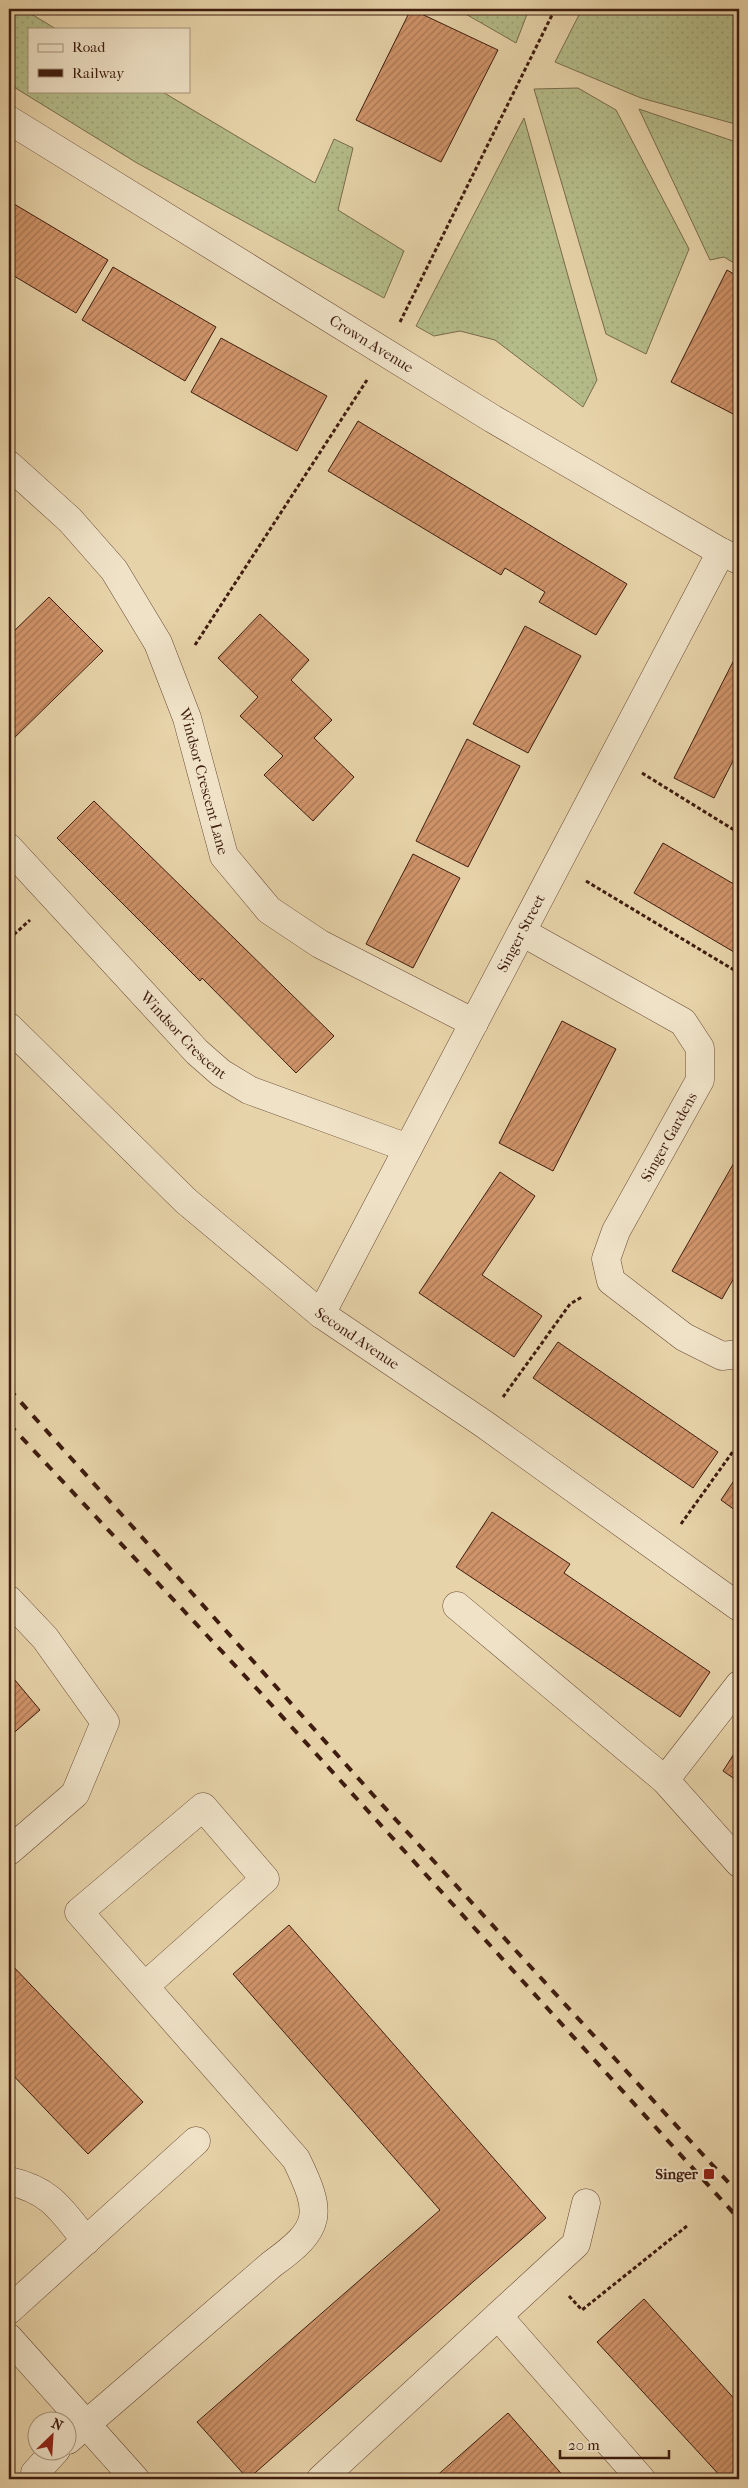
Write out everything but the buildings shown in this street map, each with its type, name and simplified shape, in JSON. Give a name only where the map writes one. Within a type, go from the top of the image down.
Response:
[{"type":"street","name":"Crown Avenue","points":[[9,120],[492,420],[735,558]]},
{"type":"street","name":"Windsor Crescent Lane","points":[[9,465],[70,520],[114,570],[158,643],[187,718],[224,856],[269,910],[320,944],[474,1023]]},
{"type":"street","name":"Singer Street","points":[[321,1314],[614,756],[735,558]]},
{"type":"street","name":"Windsor Crescent","points":[[9,848],[197,1052],[221,1073],[249,1090],[408,1148]]},
{"type":"street","name":"Singer Gardens","points":[[522,932],[683,1022],[700,1048],[700,1080],[616,1231],[606,1259],[612,1281]]},
{"type":"street","name":"Second Avenue","points":[[9,1027],[186,1201],[321,1314],[484,1424],[739,1607]]},
{"type":"street","points":[[612,1281],[684,1337],[722,1356],[739,1354]]},
{"type":"street","points":[[9,1600],[45,1638],[105,1722],[75,1794],[9,1851]]},
{"type":"street","points":[[456,1606],[665,1780],[739,1863]]},
{"type":"street","points":[[665,1780],[739,1686]]},
{"type":"street","points":[[78,2430],[272,2264],[300,2244],[315,2217],[310,2187],[296,2160],[78,1912],[203,1807],[265,1879],[145,1986]]},
{"type":"street","points":[[9,2310],[196,2141]]},
{"type":"street","points":[[9,2181],[28,2186],[51,2198],[86,2241]]},
{"type":"street","points":[[332,2476],[498,2316],[576,2244],[586,2203]]},
{"type":"street","points":[[498,2316],[641,2479]]},
{"type":"street","points":[[9,2338],[60,2410]]},
{"type":"street","points":[[78,2434],[135,2479]]},
{"type":"street","points":[[35,2479],[35,2473],[47,2460]]},
{"type":"path","points":[[172,679],[384,353],[555,9]]},
{"type":"path","points":[[614,756],[739,833]]},
{"type":"path","points":[[558,864],[739,973]]},
{"type":"path","points":[[484,1424],[570,1304],[612,1281]]},
{"type":"path","points":[[661,1550],[739,1443]]},
{"type":"path","points":[[546,2271],[582,2310],[687,2226]]},
{"type":"green space","points":[[9,9],[23,9],[54,28],[28,28],[28,92],[163,92],[315,183],[334,139],[353,148],[338,210],[404,251],[384,298],[137,163],[9,84]]},
{"type":"green space","points":[[457,9],[529,9],[516,43]]},
{"type":"green space","points":[[582,9],[739,9],[739,125],[641,98],[555,62]]},
{"type":"green space","points":[[578,88],[616,110],[689,249],[646,354],[606,334],[534,89]]},
{"type":"green space","points":[[639,109],[739,143],[739,266],[724,257],[710,260]]},
{"type":"green space","points":[[524,118],[597,380],[583,407],[495,340],[460,331],[434,336],[416,326]]},
{"type":"railway","points":[[9,1389],[375,1797],[739,2194]]},
{"type":"railway","points":[[9,1424],[258,1690],[739,2219]]},
{"type":"place","name":"Singer","points":[[709,2174]]}]
